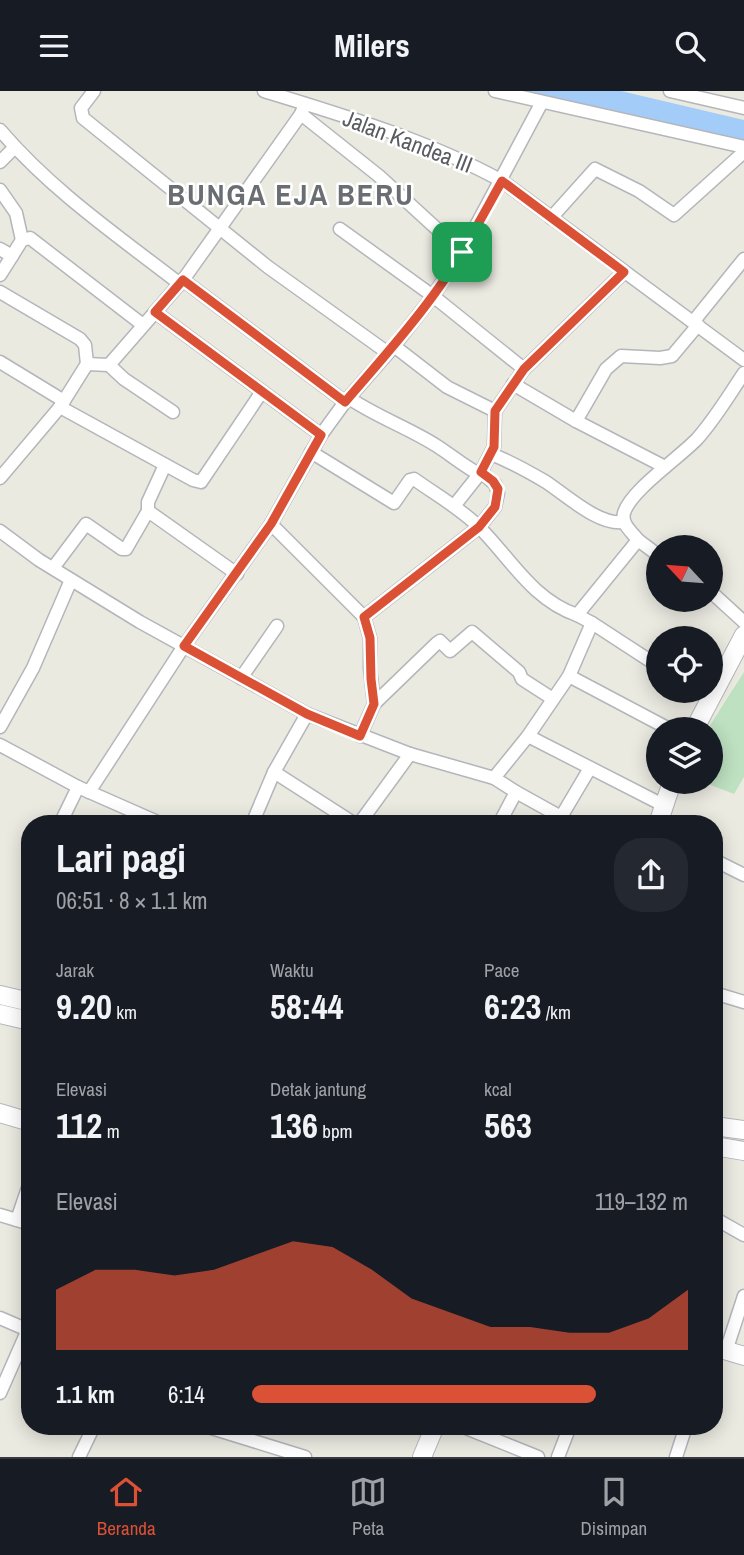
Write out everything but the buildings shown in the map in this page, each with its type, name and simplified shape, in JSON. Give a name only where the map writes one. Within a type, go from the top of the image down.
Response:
[{"type":"street","points":[[94,91],[80,109],[83,118],[292,286],[447,387],[495,411]]},
{"type":"street","name":"Jalan Kandea III","points":[[264,91],[303,109],[435,149],[466,161],[502,181],[744,360]]},
{"type":"street","points":[[495,91],[744,149]]},
{"type":"street","points":[[670,91],[744,108]]},
{"type":"street","points":[[725,103],[732,91]]},
{"type":"street","points":[[66,815],[271,524],[321,435],[433,296],[462,252],[502,181],[542,102]]},
{"type":"street","points":[[109,365],[181,282],[303,109],[462,252]]},
{"type":"street","points":[[0,130],[73,199],[181,282],[347,400],[438,446],[460,464],[480,473],[495,484],[498,492],[495,507],[479,527],[364,617]]},
{"type":"street","points":[[0,162],[15,147]]},
{"type":"street","points":[[551,218],[595,169],[639,191],[674,215],[744,149]]},
{"type":"street","points":[[0,190],[16,213],[22,240]]},
{"type":"street","points":[[340,229],[433,296],[524,369]]},
{"type":"street","points":[[0,275],[6,252],[22,240],[30,238],[143,325]]},
{"type":"street","points":[[576,421],[606,369],[621,356],[672,356],[741,268]]},
{"type":"street","points":[[454,506],[491,454],[494,447],[495,411],[513,384],[524,369],[624,272]]},
{"type":"street","points":[[0,478],[62,404],[88,364],[85,345],[80,339],[1,295]]},
{"type":"street","points":[[155,312],[321,435]]},
{"type":"street","points":[[0,362],[62,404],[165,465],[202,482],[261,393]]},
{"type":"street","points":[[88,364],[109,365],[124,379],[173,412]]},
{"type":"street","points":[[646,546],[624,522],[627,506],[696,440],[744,373]]},
{"type":"street","points":[[513,384],[576,421],[665,467]]},
{"type":"street","points":[[311,452],[394,503],[412,479],[454,506],[479,527],[538,593],[554,605],[592,623],[646,658]]},
{"type":"street","points":[[491,454],[543,480],[592,513],[616,524],[624,522]]},
{"type":"street","points":[[53,568],[86,524],[122,549],[126,549],[148,511],[148,502],[165,465]]},
{"type":"street","points":[[148,511],[237,574]]},
{"type":"street","points":[[271,524],[364,617],[370,638],[374,704]]},
{"type":"street","points":[[0,531],[71,580],[307,714],[410,754],[494,778],[557,815]]},
{"type":"street","points":[[577,615],[638,540]]},
{"type":"street","points":[[0,727],[30,675],[71,580]]},
{"type":"street","points":[[723,603],[744,622]]},
{"type":"street","points":[[494,778],[528,736],[569,676],[592,623]]},
{"type":"street","points":[[242,678],[277,626]]},
{"type":"street","points":[[360,736],[374,704],[437,642],[440,641],[450,652],[472,632],[519,671],[522,679],[553,699]]},
{"type":"street","points":[[723,666],[744,635]]},
{"type":"street","points":[[569,676],[646,717]]},
{"type":"street","points":[[256,815],[274,772],[307,714]]},
{"type":"street","points":[[528,736],[665,806]]},
{"type":"street","points":[[0,745],[83,790],[141,815]]},
{"type":"street","points":[[364,815],[410,754]]},
{"type":"street","points":[[562,815],[590,768]]},
{"type":"street","points":[[274,772],[343,815]]},
{"type":"street","points":[[504,815],[516,792]]},
{"type":"street","points":[[662,815],[668,794]]},
{"type":"street","points":[[723,865],[744,876]]},
{"type":"street","points":[[0,995],[21,1001]]},
{"type":"street","points":[[723,996],[744,1002]]},
{"type":"street","points":[[0,1014],[21,1019]]},
{"type":"street","points":[[0,1113],[21,1119]]},
{"type":"street","points":[[723,1128],[744,1131]]},
{"type":"street","points":[[723,1148],[744,1151]]},
{"type":"street","points":[[0,1215],[21,1221]]},
{"type":"street","points":[[723,1223],[744,1235]]},
{"type":"street","points":[[723,1342],[744,1296]]},
{"type":"street","points":[[0,1318],[21,1325]]},
{"type":"street","points":[[0,1393],[21,1346]]},
{"type":"street","points":[[723,1350],[744,1356]]},
{"type":"street","points":[[79,1457],[89,1435]]},
{"type":"street","points":[[234,1435],[305,1457]]},
{"type":"street","points":[[422,1457],[431,1435]]},
{"type":"street","points":[[483,1435],[538,1457]]},
{"type":"street","points":[[558,1457],[567,1435]]},
{"type":"street","points":[[676,1457],[683,1435]]},
{"type":"green space","points":[[744,672],[744,777],[734,794],[723,790],[723,717],[715,717]]},
{"type":"water","points":[[515,91],[621,91],[744,120],[744,143]]},
{"type":"district","name":"BUNGA EJA BERU","points":[[291,194]]},
{"type":"route","points":[[502,181],[624,272],[524,369],[495,411],[494,447],[481,472],[493,481],[498,489],[493,510],[479,527],[364,617],[370,638],[374,704],[360,736],[307,714],[184,646],[271,524],[321,435],[155,312],[183,280],[345,402],[433,296],[462,252],[502,181]]}]
